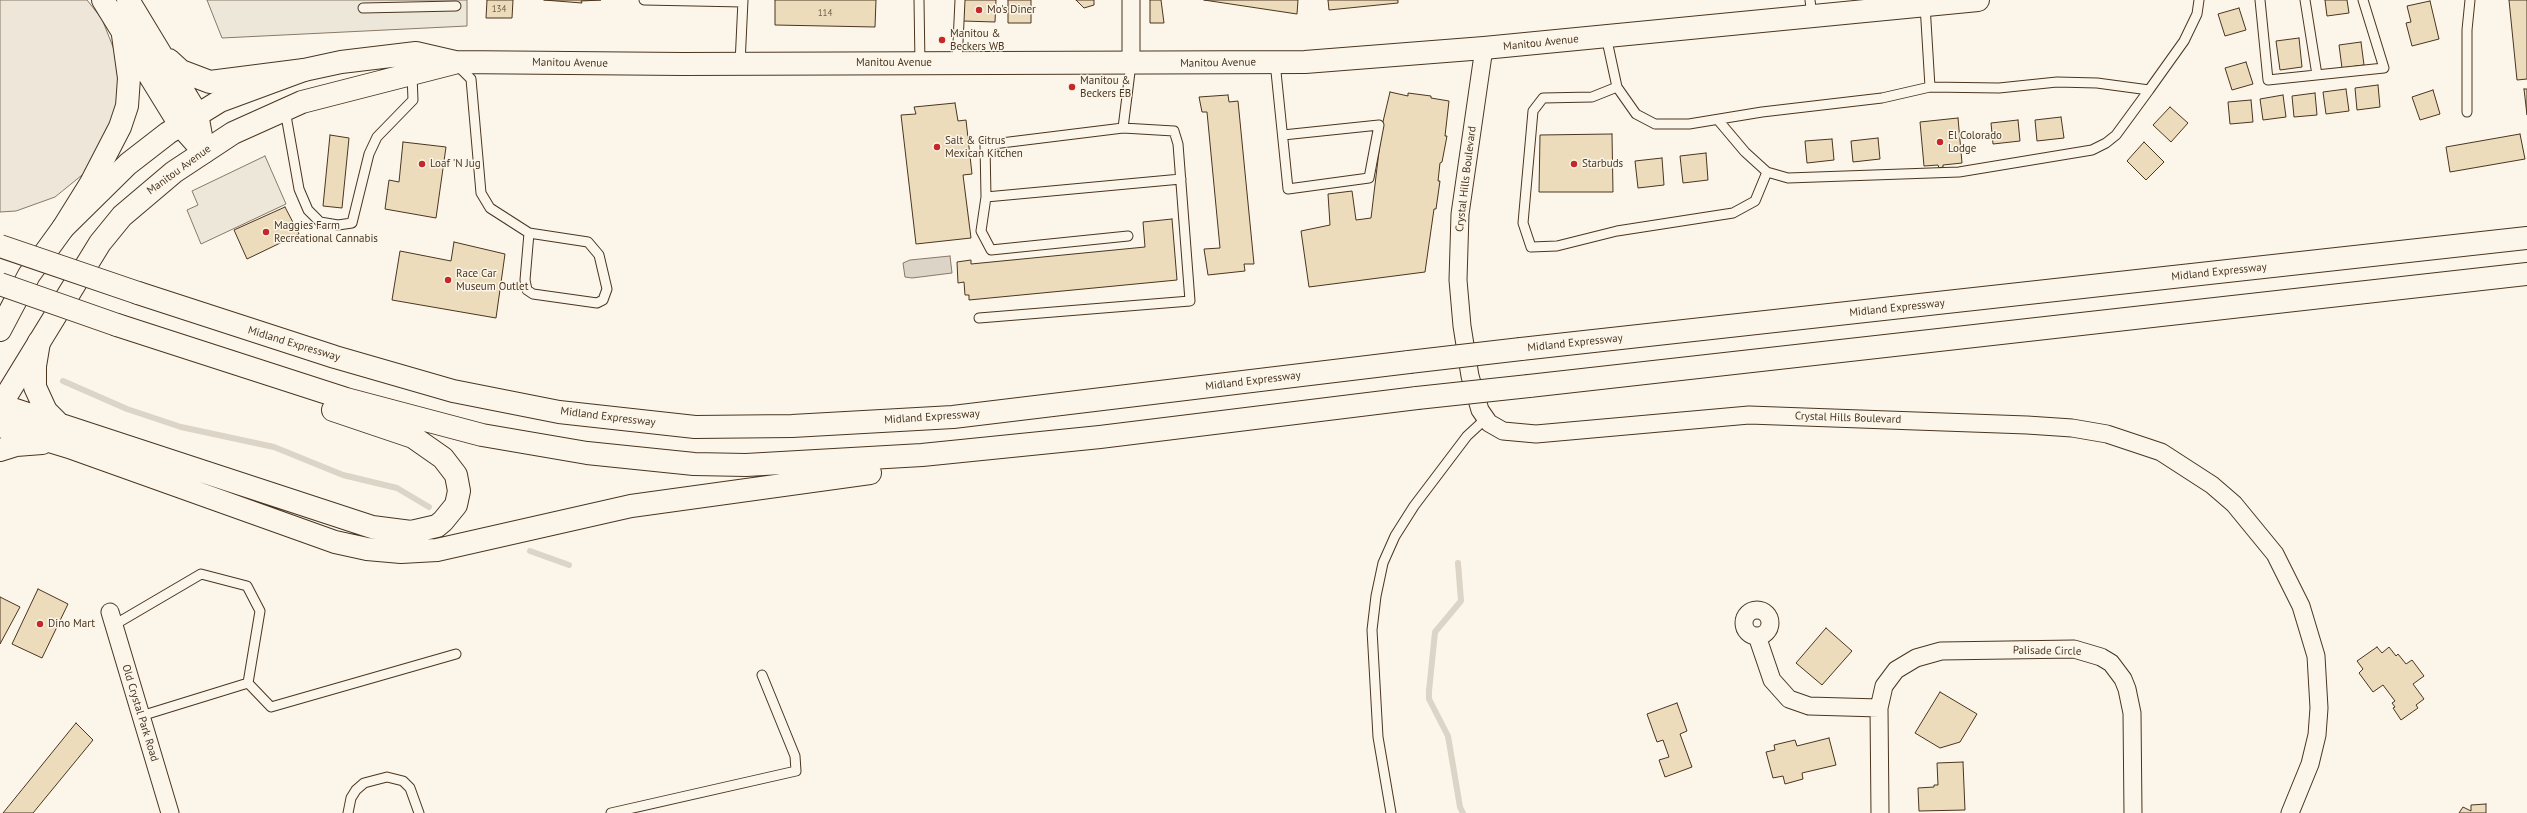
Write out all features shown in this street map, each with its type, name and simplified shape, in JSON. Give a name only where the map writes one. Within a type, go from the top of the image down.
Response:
[{"type":"main road","points":[[103,0],[123,35],[188,119]]},
{"type":"main road","points":[[128,0],[159,50],[188,119],[204,152]]},
{"type":"main road","name":"Manitou Avenue","points":[[0,330],[29,275],[63,228],[128,164],[188,119],[220,101],[304,70],[382,56],[416,53],[455,62],[740,64],[1131,64],[1275,62],[1484,48],[1606,36],[1811,8],[1925,5],[1978,0]]},
{"type":"main road","points":[[63,228],[91,183],[120,127],[127,106],[129,78],[123,35]]},
{"type":"main road","points":[[159,50],[181,71],[203,81],[226,81],[304,70]]},
{"type":"main road","name":"Manitou Avenue","points":[[0,406],[100,243],[122,216],[169,176],[233,133],[285,109],[338,91],[412,75],[455,62]]},
{"type":"main road","name":"Midland Expressway","points":[[0,246],[138,293],[335,357],[453,391],[598,417],[695,427],[800,426],[953,417],[1521,349],[2527,238]]},
{"type":"main road","points":[[0,284],[117,325],[208,353],[346,399],[418,419],[535,446],[641,460],[746,466],[849,461],[1100,437],[1417,398],[2527,274]]},
{"type":"main road","points":[[39,342],[35,366],[35,387],[46,411],[57,422]]},
{"type":"main road","points":[[0,406],[57,422],[342,519],[372,527],[396,531],[424,530],[436,526],[456,505],[459,483],[452,466],[413,437],[314,403],[208,353]]},
{"type":"main road","points":[[0,426],[69,447],[335,542],[367,549],[401,552],[437,550],[631,506],[683,497],[838,478],[1100,437]]},
{"type":"main road","points":[[0,450],[36,442],[69,447]]},
{"type":"street","points":[[1131,0],[1131,64]]},
{"type":"street","name":"Crystal Hills Boulevard","points":[[1484,48],[1460,214],[1458,280],[1462,326],[1470,376],[1480,410],[1487,420],[1503,431],[1536,434],[1749,415],[2027,425],[2072,428],[2107,434],[2161,452],[2212,485],[2234,504],[2275,554],[2301,606],[2316,656],[2319,715],[2310,764],[2290,813]]},
{"type":"street","name":"Old Crystal Park Road","points":[[112,619],[170,813]]},
{"type":"street","points":[[1757,636],[1772,680],[1788,699],[1809,706],[1879,708]]},
{"type":"street","name":"Palisade Circle","points":[[1880,813],[1879,708],[1884,686],[1892,674],[1906,662],[1928,653],[1941,651],[2074,649],[2101,657],[2117,670],[2123,679],[2130,700],[2133,813]]},
{"type":"lane","points":[[644,0],[743,1],[740,64]]},
{"type":"lane","points":[[919,0],[920,64]]},
{"type":"lane","points":[[957,64],[960,0]]},
{"type":"lane","points":[[1718,120],[1744,152],[1767,172],[1799,179],[1926,174],[1985,169],[2080,153],[2099,147],[2111,139],[2149,90],[2184,41],[2197,14],[2199,0]]},
{"type":"lane","points":[[2260,0],[2268,80],[2384,68],[2363,0]]},
{"type":"lane","points":[[2305,0],[2317,75]]},
{"type":"lane","points":[[2467,112],[2467,30],[2470,0]]},
{"type":"lane","points":[[1925,5],[1930,87]]},
{"type":"lane","points":[[363,8],[456,6]]},
{"type":"lane","points":[[1606,36],[1617,87],[1627,105],[1646,121],[1677,125],[1718,120],[1762,112],[1882,98],[1930,87],[1986,88],[2057,82],[2097,83],[2149,90]]},
{"type":"lane","points":[[455,62],[471,80],[481,193],[490,208],[529,233],[588,242],[599,255],[607,289],[603,300],[597,303],[533,294],[527,290],[525,280],[529,233]]},
{"type":"lane","points":[[1275,62],[1288,189],[1369,178],[1379,125],[1283,135]]},
{"type":"lane","points":[[1122,128],[1131,64]]},
{"type":"lane","points":[[285,109],[299,189],[308,210],[320,222],[338,225],[352,223],[369,154],[377,137],[413,100],[412,75]]},
{"type":"lane","points":[[1617,87],[1592,97],[1543,98],[1533,111],[1523,224],[1531,247],[1557,246],[1617,231],[1734,213],[1755,202],[1767,172]]},
{"type":"lane","points":[[979,318],[1190,301],[1178,144],[1174,131],[1122,128],[985,145],[986,197],[981,231],[992,250],[1128,236]]},
{"type":"lane","points":[[986,197],[1181,179]]},
{"type":"lane","points":[[1390,813],[1378,737],[1372,630],[1376,596],[1383,563],[1395,536],[1414,506],[1467,436],[1480,424],[1487,420]]},
{"type":"lane","points":[[112,619],[201,574],[247,586],[260,611],[248,683]]},
{"type":"lane","points":[[248,683],[271,707],[456,654]]},
{"type":"lane","points":[[611,813],[796,771],[795,756],[762,674]]},
{"type":"lane","points":[[141,716],[248,683]]},
{"type":"lane","points":[[348,813],[351,798],[356,790],[364,783],[387,777],[403,781],[410,788],[419,813]]},
{"type":"shaded area","points":[[0,0],[87,0],[102,19],[117,57],[120,98],[109,137],[87,171],[55,197],[16,211],[0,212]]},
{"type":"shaded area","points":[[207,0],[467,0],[467,26],[222,38]]},
{"type":"shaded area","points":[[265,156],[286,204],[201,244],[187,210],[198,205],[192,191]]},
{"type":"shaded area","points":[[950,256],[952,273],[912,278],[905,277],[903,263],[910,260]]},
{"type":"building","points":[[487,0],[513,0],[512,18],[486,18]]},
{"type":"building","points":[[544,0],[601,0],[581,1],[582,3]]},
{"type":"building","points":[[775,0],[876,0],[875,27],[775,25]]},
{"type":"building","name":"Mo's Diner","points":[[964,0],[996,0],[995,22],[963,21]]},
{"type":"building","points":[[1008,0],[1031,0],[1031,23],[1008,23]]},
{"type":"building","points":[[1076,0],[1094,0],[1094,5],[1084,8]]},
{"type":"building","points":[[1150,0],[1161,0],[1164,23],[1150,23]]},
{"type":"building","points":[[1204,0],[1298,0],[1297,14]]},
{"type":"building","points":[[1328,0],[1398,0],[1398,3],[1329,10]]},
{"type":"building","points":[[2325,0],[2347,0],[2349,13],[2327,16]]},
{"type":"building","points":[[2509,0],[2527,0],[2527,79],[2517,80]]},
{"type":"building","points":[[2430,1],[2439,39],[2412,46],[2406,23],[2411,22],[2407,6]]},
{"type":"building","points":[[2239,8],[2246,30],[2225,36],[2218,14]]},
{"type":"building","points":[[2299,38],[2302,67],[2280,70],[2276,41]]},
{"type":"building","points":[[2361,42],[2364,65],[2342,68],[2339,45]]},
{"type":"building","points":[[2246,62],[2253,84],[2232,90],[2225,68]]},
{"type":"building","points":[[2378,85],[2380,107],[2357,110],[2355,88]]},
{"type":"building","points":[[2346,89],[2349,111],[2326,114],[2323,92]]},
{"type":"building","points":[[2524,89],[2527,89],[2527,115]]},
{"type":"building","points":[[2433,90],[2440,114],[2420,120],[2412,97]]},
{"type":"building","points":[[1390,92],[1408,96],[1408,93],[1431,96],[1431,98],[1449,101],[1445,136],[1447,136],[1442,162],[1440,163],[1438,181],[1440,181],[1436,209],[1434,209],[1425,272],[1309,287],[1301,231],[1330,225],[1328,194],[1352,191],[1356,220],[1371,218],[1382,126]]},
{"type":"building","points":[[2315,93],[2317,115],[2294,117],[2292,96]]},
{"type":"building","points":[[1228,95],[1229,102],[1238,101],[1254,264],[1244,264],[1245,271],[1208,275],[1204,249],[1220,248],[1207,112],[1202,112],[1199,97]]},
{"type":"building","points":[[2283,95],[2286,117],[2263,120],[2260,99]]},
{"type":"building","points":[[2251,100],[2253,122],[2230,124],[2228,102]]},
{"type":"building","name":"Salt & Citrus Mexican Kitchen","points":[[955,103],[958,121],[966,120],[972,174],[963,175],[971,238],[916,244],[901,115],[916,114],[914,107]]},
{"type":"building","points":[[2170,107],[2188,123],[2171,142],[2153,125]]},
{"type":"building","points":[[2061,117],[2064,138],[2037,141],[2035,120]]},
{"type":"building","name":"El Colorado Lodge","points":[[1958,118],[1962,163],[1943,165],[1943,167],[1939,168],[1938,165],[1924,166],[1920,122]]},
{"type":"building","points":[[2018,120],[2020,141],[1993,144],[1991,123]]},
{"type":"building","points":[[1612,134],[1613,192],[1539,192],[1540,135]]},
{"type":"building","points":[[2520,134],[2525,159],[2450,172],[2446,147]]},
{"type":"building","points":[[330,135],[349,138],[342,208],[323,206]]},
{"type":"building","points":[[1878,138],[1880,159],[1853,162],[1851,141]]},
{"type":"building","points":[[1832,139],[1834,160],[1807,163],[1805,141]]},
{"type":"building","name":"Loaf 'N Jug","points":[[403,142],[446,147],[436,218],[385,209],[389,180],[399,182]]},
{"type":"building","points":[[2144,142],[2164,162],[2146,180],[2127,161]]},
{"type":"building","points":[[1706,153],[1708,180],[1683,183],[1680,156]]},
{"type":"building","points":[[1662,158],[1664,185],[1638,188],[1635,161]]},
{"type":"building","name":"Maggies Farm Recreational Cannabis","points":[[285,207],[299,234],[247,259],[234,230]]},
{"type":"building","points":[[1172,219],[1177,280],[969,300],[969,295],[965,295],[964,282],[958,283],[957,262],[971,260],[971,264],[1145,247],[1143,222]]},
{"type":"building","name":"Race Car Museum Outlet","points":[[454,242],[505,254],[496,318],[392,300],[400,251],[451,261]]},
{"type":"building","name":"Dino Mart","points":[[38,589],[68,604],[42,658],[12,644]]},
{"type":"building","points":[[0,597],[20,607],[0,644]]},
{"type":"building","points":[[1826,628],[1852,651],[1822,685],[1796,663]]},
{"type":"building","points":[[2377,647],[2382,653],[2389,647],[2396,656],[2398,654],[2406,664],[2412,660],[2424,676],[2413,684],[2424,699],[2416,705],[2418,708],[2401,720],[2393,708],[2395,707],[2392,703],[2395,701],[2383,685],[2373,692],[2359,673],[2363,669],[2357,661]]},
{"type":"building","points":[[1940,692],[1977,714],[1960,742],[1940,748],[1915,733]]},
{"type":"building","points":[[1677,703],[1687,731],[1680,734],[1692,767],[1665,777],[1659,760],[1669,757],[1663,740],[1657,742],[1647,714]]},
{"type":"building","points":[[76,723],[93,740],[33,813],[3,813]]},
{"type":"building","points":[[1829,738],[1836,765],[1802,773],[1803,779],[1785,784],[1783,776],[1773,778],[1766,752],[1775,750],[1774,745],[1795,740],[1797,746]]},
{"type":"building","points":[[1963,762],[1965,810],[1919,811],[1918,788],[1934,787],[1934,785],[1938,785],[1937,763]]},
{"type":"building","points":[[2486,804],[2486,813],[2459,813],[2463,807],[2471,811],[2471,805]]},
{"type":"waterway","points":[[63,381],[127,409],[181,427],[274,447],[343,475],[397,488],[429,507]]},
{"type":"waterway","points":[[530,551],[569,565]]},
{"type":"waterway","points":[[1458,563],[1461,601],[1435,632],[1429,699],[1448,736],[1460,807],[1463,813]]},
{"type":"place","name":"Mo's Diner","points":[[979,10]]},
{"type":"place","name":"Manitou & Beckers WB","points":[[942,40]]},
{"type":"place","name":"Manitou & Beckers EB","points":[[1072,87]]},
{"type":"place","name":"El Colorado Lodge","points":[[1940,142]]},
{"type":"place","name":"Salt & Citrus Mexican Kitchen","points":[[937,147]]},
{"type":"place","name":"Loaf 'N Jug","points":[[422,164]]},
{"type":"place","name":"Starbuds","points":[[1574,164]]},
{"type":"place","name":"Maggies Farm Recreational Cannabis","points":[[266,232]]},
{"type":"place","name":"Race Car Museum Outlet","points":[[448,280]]},
{"type":"place","name":"Dino Mart","points":[[40,624]]}]
